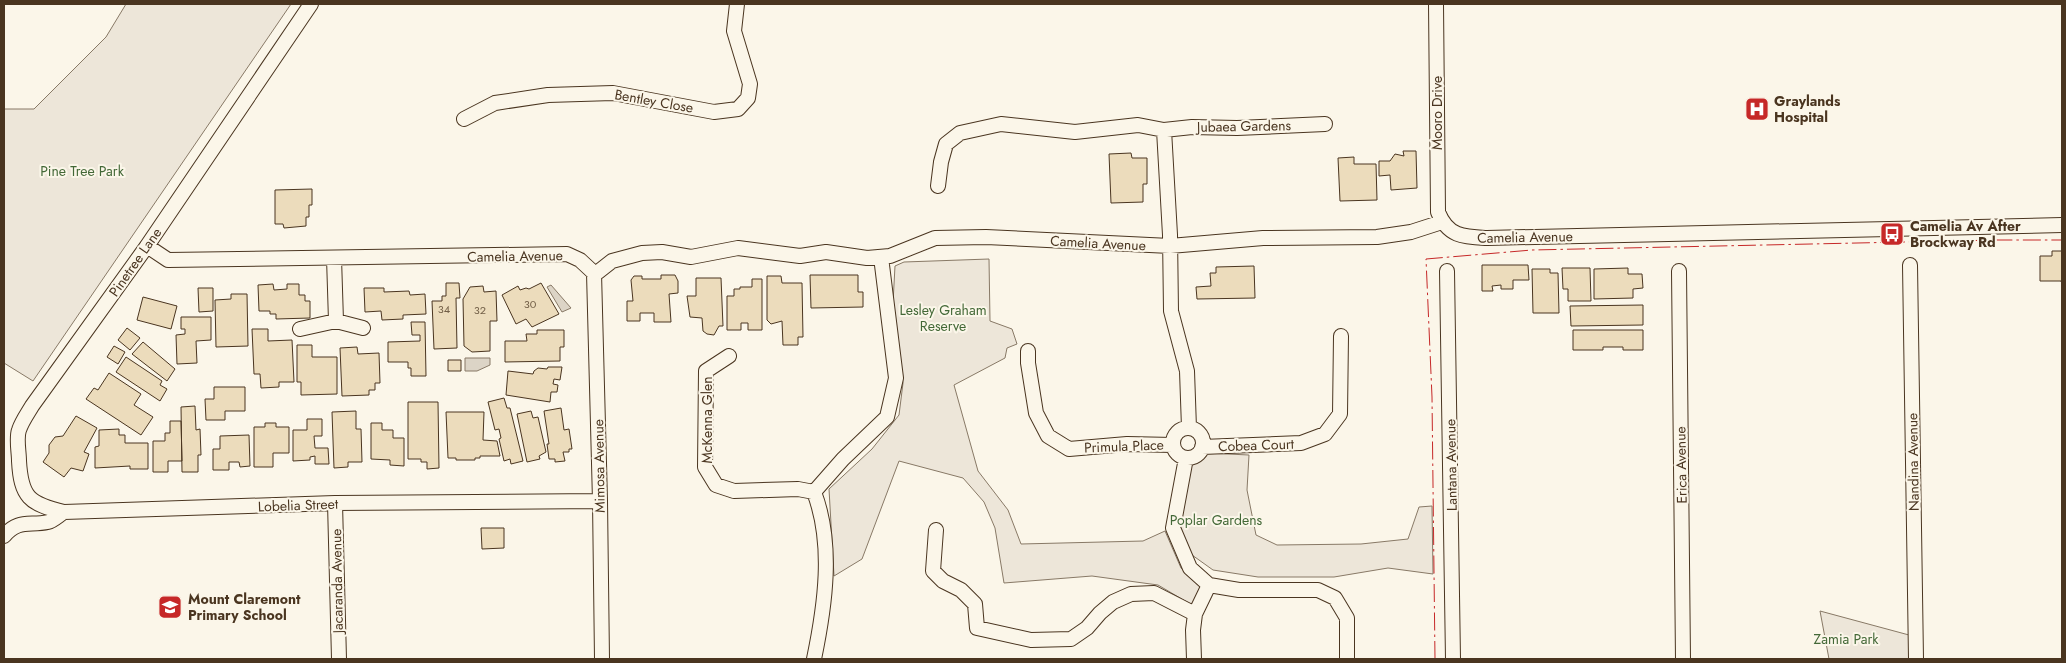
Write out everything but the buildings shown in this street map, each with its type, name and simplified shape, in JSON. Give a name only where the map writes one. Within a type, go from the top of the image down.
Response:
[{"type":"street","name":"Pinetree Lane","points":[[64,512],[47,508],[33,500],[24,491],[20,482],[18,431],[32,406],[148,246],[311,4]]},
{"type":"street","name":"Bentley Close","points":[[464,119],[495,103],[548,94],[613,93],[714,112],[738,109],[748,98],[750,84],[734,31],[737,4]]},
{"type":"street","name":"Mooro Drive","points":[[1436,4],[1437,200],[1438,212],[1442,222]]},
{"type":"street","name":"Jubaea Gardens","points":[[938,186],[941,162],[946,144],[960,133],[1000,124],[1075,132],[1138,125],[1164,130],[1192,127],[1237,128],[1325,124]]},
{"type":"street","points":[[1164,130],[1170,246],[1170,311],[1187,371],[1189,428]]},
{"type":"street","name":"Camelia Avenue","points":[[148,246],[168,260],[567,254],[580,260],[594,273],[612,261],[642,253],[662,252],[691,257],[738,248],[800,256],[826,252],[866,258],[890,256],[935,238],[986,238],[1170,246],[1263,238],[1378,237],[1411,232],[1442,222],[1453,232],[1464,237],[1487,238],[2062,225]]},
{"type":"street","points":[[814,659],[822,620],[825,558],[821,510],[814,492],[843,459],[887,417],[896,378],[881,257]]},
{"type":"street","points":[[334,258],[336,321]]},
{"type":"street","name":"Nandina Avenue","points":[[1910,265],[1916,659]]},
{"type":"street","name":"Lantana Avenue","points":[[1447,271],[1453,659]]},
{"type":"street","name":"Erica Avenue","points":[[1679,271],[1683,659]]},
{"type":"street","name":"Mimosa Avenue","points":[[594,273],[602,659]]},
{"type":"street","points":[[300,329],[336,321],[363,328]]},
{"type":"street","name":"Cobea Court","points":[[1202,447],[1301,444],[1326,434],[1340,414],[1341,336]]},
{"type":"street","name":"Primula Place","points":[[1028,351],[1028,363],[1036,413],[1048,436],[1069,448],[1127,444],[1173,445]]},
{"type":"street","name":"McKenna Glen","points":[[728,356],[706,371],[705,467],[716,485],[734,490],[798,489],[814,492]]},
{"type":"street","points":[[1189,428],[1198,432],[1201,437],[1202,447],[1196,456],[1186,458],[1177,453],[1173,445],[1175,435],[1184,429],[1189,428]]},
{"type":"street","points":[[1186,458],[1173,528],[1190,568],[1209,585],[1239,590],[1318,590],[1335,598],[1347,618],[1347,659]]},
{"type":"street","name":"Lobelia Street","points":[[4,536],[13,527],[26,522],[49,522],[64,512],[335,504],[600,501]]},
{"type":"street","name":"Jacaranda Avenue","points":[[335,504],[339,659]]},
{"type":"street","points":[[936,530],[933,571],[943,581],[962,590],[975,604],[976,628],[1031,640],[1071,639],[1087,628],[1113,602],[1131,594],[1154,593],[1195,614]]},
{"type":"street","points":[[1194,659],[1193,630],[1195,614],[1209,585]]},
{"type":"green space","name":"Pine Tree Park","points":[[126,4],[291,4],[33,381],[4,363],[4,109],[34,109],[106,37]]},
{"type":"green space","name":"Lesley Graham Reserve","points":[[989,259],[990,321],[1012,329],[1017,344],[1007,348],[1005,358],[954,385],[978,471],[1008,510],[1021,544],[1143,541],[1165,531],[1181,568],[1201,586],[1192,605],[1158,585],[1092,576],[1004,583],[995,528],[984,502],[963,478],[899,461],[862,559],[834,576],[829,489],[872,449],[899,415],[903,383],[893,303],[895,266],[904,262]]},
{"type":"green space","name":"Poplar Gardens","points":[[1206,453],[1249,455],[1247,490],[1256,535],[1277,545],[1361,544],[1408,539],[1419,507],[1432,506],[1433,574],[1388,568],[1334,577],[1258,577],[1213,570],[1192,555],[1179,527],[1184,465]]},
{"type":"green space","name":"Zamia Park","points":[[1820,611],[1909,635],[1909,659],[1829,659]]},
{"type":"shaded area","points":[[551,285],[571,308],[562,312],[547,287]]},
{"type":"shaded area","points":[[465,358],[490,358],[490,365],[477,371],[465,371]]},
{"type":"power","points":[[1435,659],[1432,397],[1426,259],[1532,250],[2062,240]]},
{"type":"place","name":"Graylands Hospital","points":[[1757,109]]},
{"type":"place","name":"Camelia Av After Brockway Rd","points":[[1892,234]]},
{"type":"place","name":"Mount Claremont Primary School","points":[[170,607]]}]
